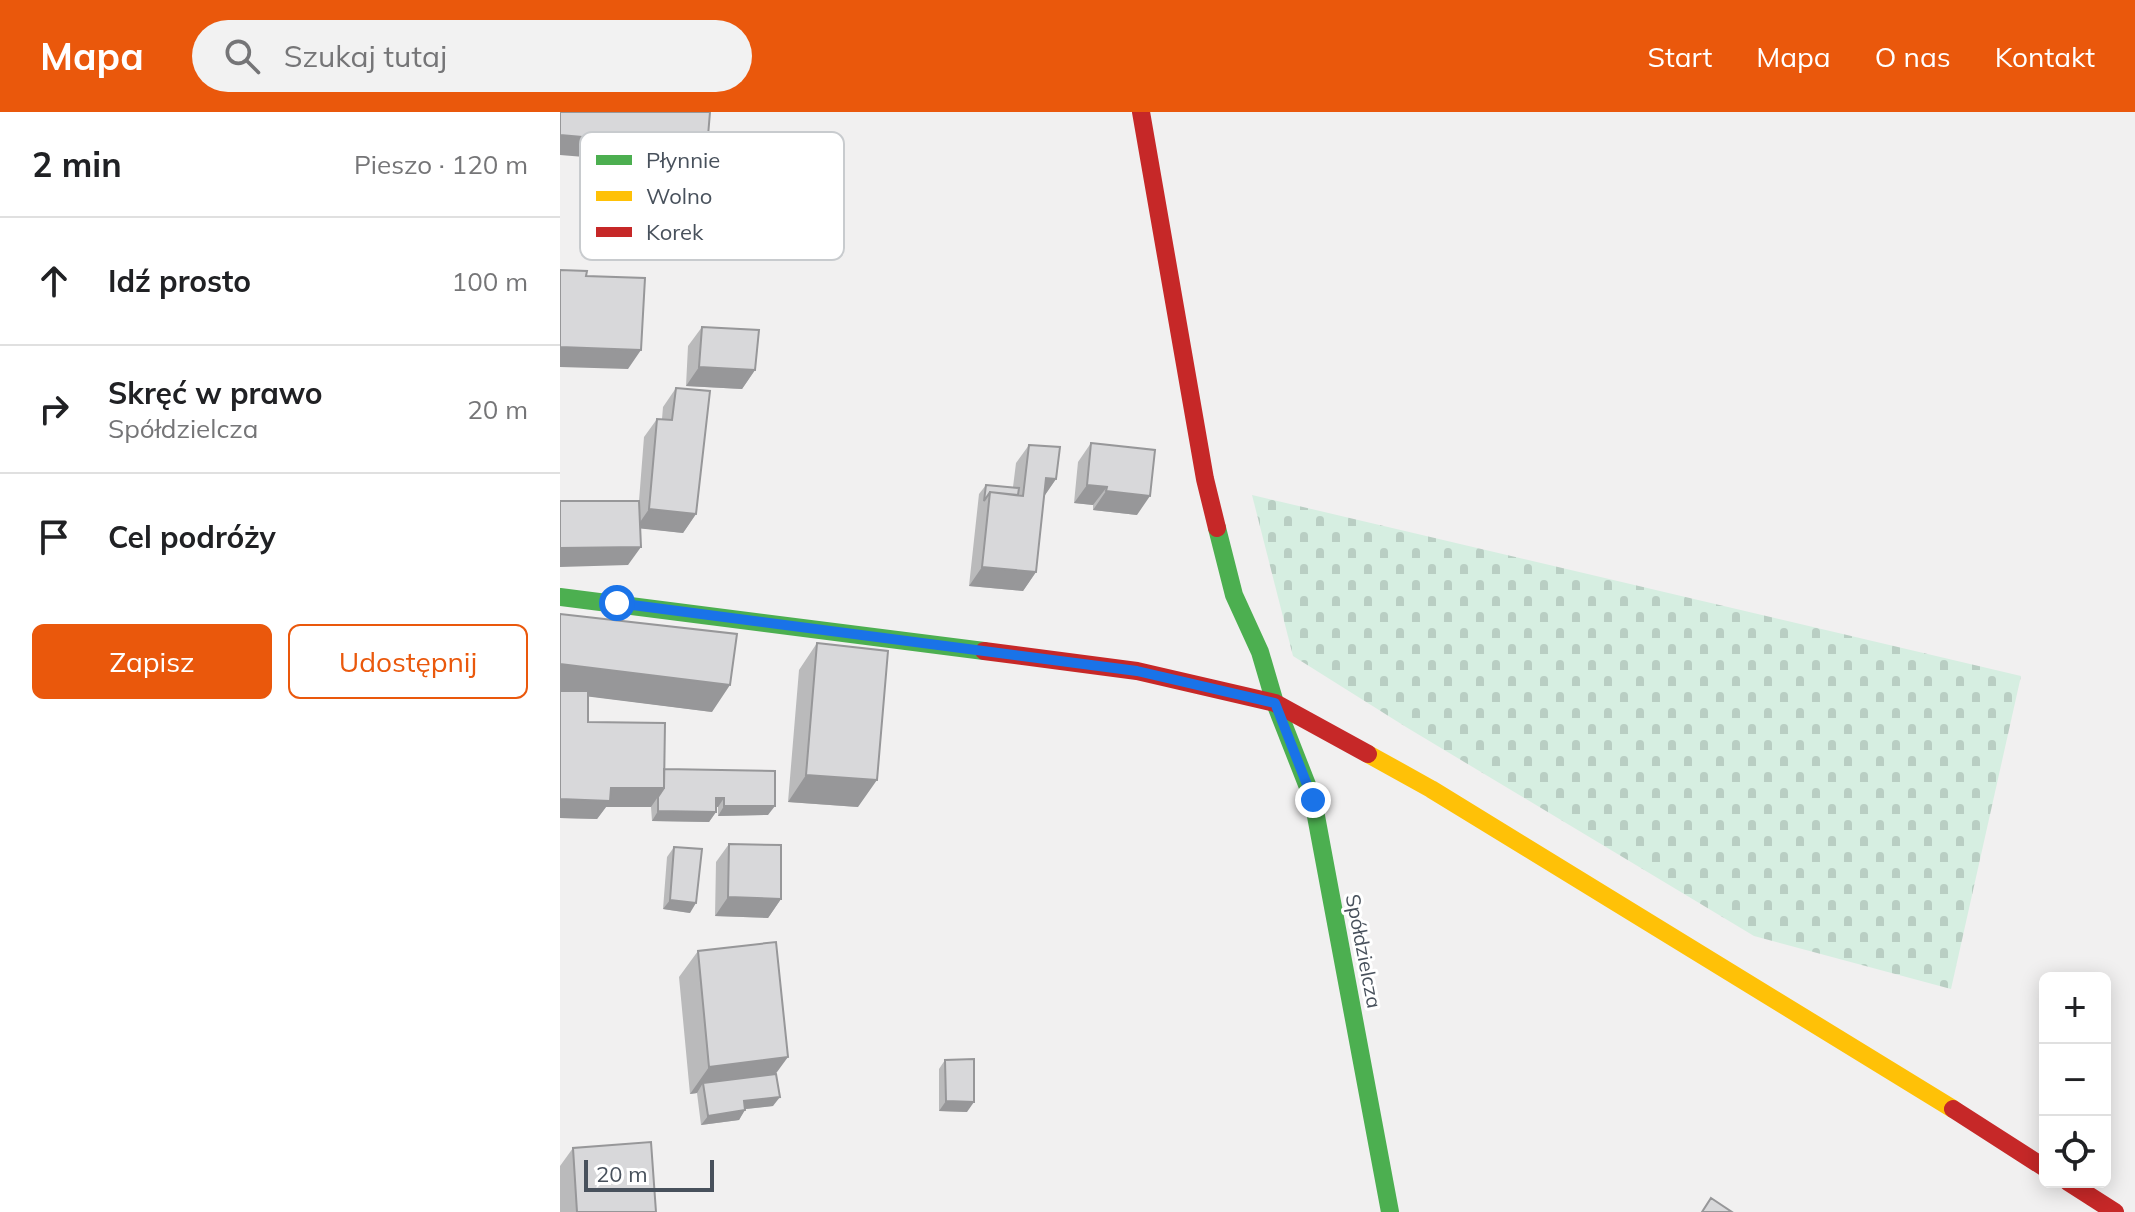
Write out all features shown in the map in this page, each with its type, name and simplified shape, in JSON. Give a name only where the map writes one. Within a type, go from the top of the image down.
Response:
[{"type":"main road","name":"Spółdzielcza","points":[[1141,112],[1205,479],[1234,595],[1260,652],[1275,703],[1313,800],[1390,1212]]},
{"type":"main road","points":[[560,597],[1137,671],[1275,703],[1422,783],[1901,1076],[2039,1164]]},
{"type":"main road","points":[[2077,1188],[2115,1212]]},
{"type":"green space","points":[[1252,495],[2021,676],[1951,989],[1754,936],[1293,656]]},
{"type":"building","points":[[560,112],[710,112],[708,132],[580,132],[580,137],[560,135]]},
{"type":"building","points":[[560,270],[587,271],[586,276],[645,278],[641,350],[560,347]]},
{"type":"building","points":[[702,327],[759,330],[755,370],[699,367]]},
{"type":"building","points":[[676,388],[710,391],[696,514],[649,509],[657,419],[672,420]]},
{"type":"building","points":[[1091,443],[1155,450],[1150,496],[1106,491],[1107,487],[1087,485]]},
{"type":"building","points":[[1029,445],[1060,447],[1056,479],[1046,478],[1036,572],[982,567],[990,492],[1023,496]]},
{"type":"building","points":[[986,485],[1019,488],[1018,495],[990,492],[984,501]]},
{"type":"building","points":[[560,501],[639,501],[641,547],[560,548]]},
{"type":"building","points":[[560,614],[737,634],[730,685],[560,664]]},
{"type":"building","points":[[817,643],[888,651],[877,780],[806,775]]},
{"type":"building","points":[[560,691],[588,691],[588,722],[665,723],[664,788],[611,788],[610,801],[560,799]]},
{"type":"building","points":[[664,769],[775,771],[775,806],[724,806],[724,798],[716,798],[716,812],[658,811],[658,797],[664,788]]},
{"type":"building","points":[[729,844],[781,845],[781,899],[728,897]]},
{"type":"building","points":[[674,847],[702,849],[696,903],[670,900]]},
{"type":"building","points":[[776,942],[788,1057],[709,1067],[698,951]]},
{"type":"building","points":[[974,1059],[974,1102],[946,1101],[945,1060]]},
{"type":"building","points":[[776,1074],[780,1097],[744,1101],[745,1110],[708,1116],[703,1083]]},
{"type":"building","points":[[651,1142],[656,1212],[577,1212],[573,1148]]},
{"type":"building","points":[[1711,1198],[1732,1212],[1702,1212]]},
{"type":"traffic: fast","points":[[1217,528],[1234,595],[1260,652],[1275,703],[1313,800],[1390,1212]]},
{"type":"traffic: fast","points":[[560,597],[984,651]]},
{"type":"traffic: slow","points":[[1368,754],[1431,789],[1953,1109]]},
{"type":"traffic: jam","points":[[1141,112],[1205,479],[1217,528]]},
{"type":"traffic: jam","points":[[984,651],[1137,671],[1275,703],[1368,754]]},
{"type":"traffic: jam","points":[[1953,1109],[2039,1164]]},
{"type":"traffic: jam","points":[[2077,1188],[2115,1212]]},
{"type":"route","points":[[617,603],[1137,671],[1275,703],[1313,800]]}]
